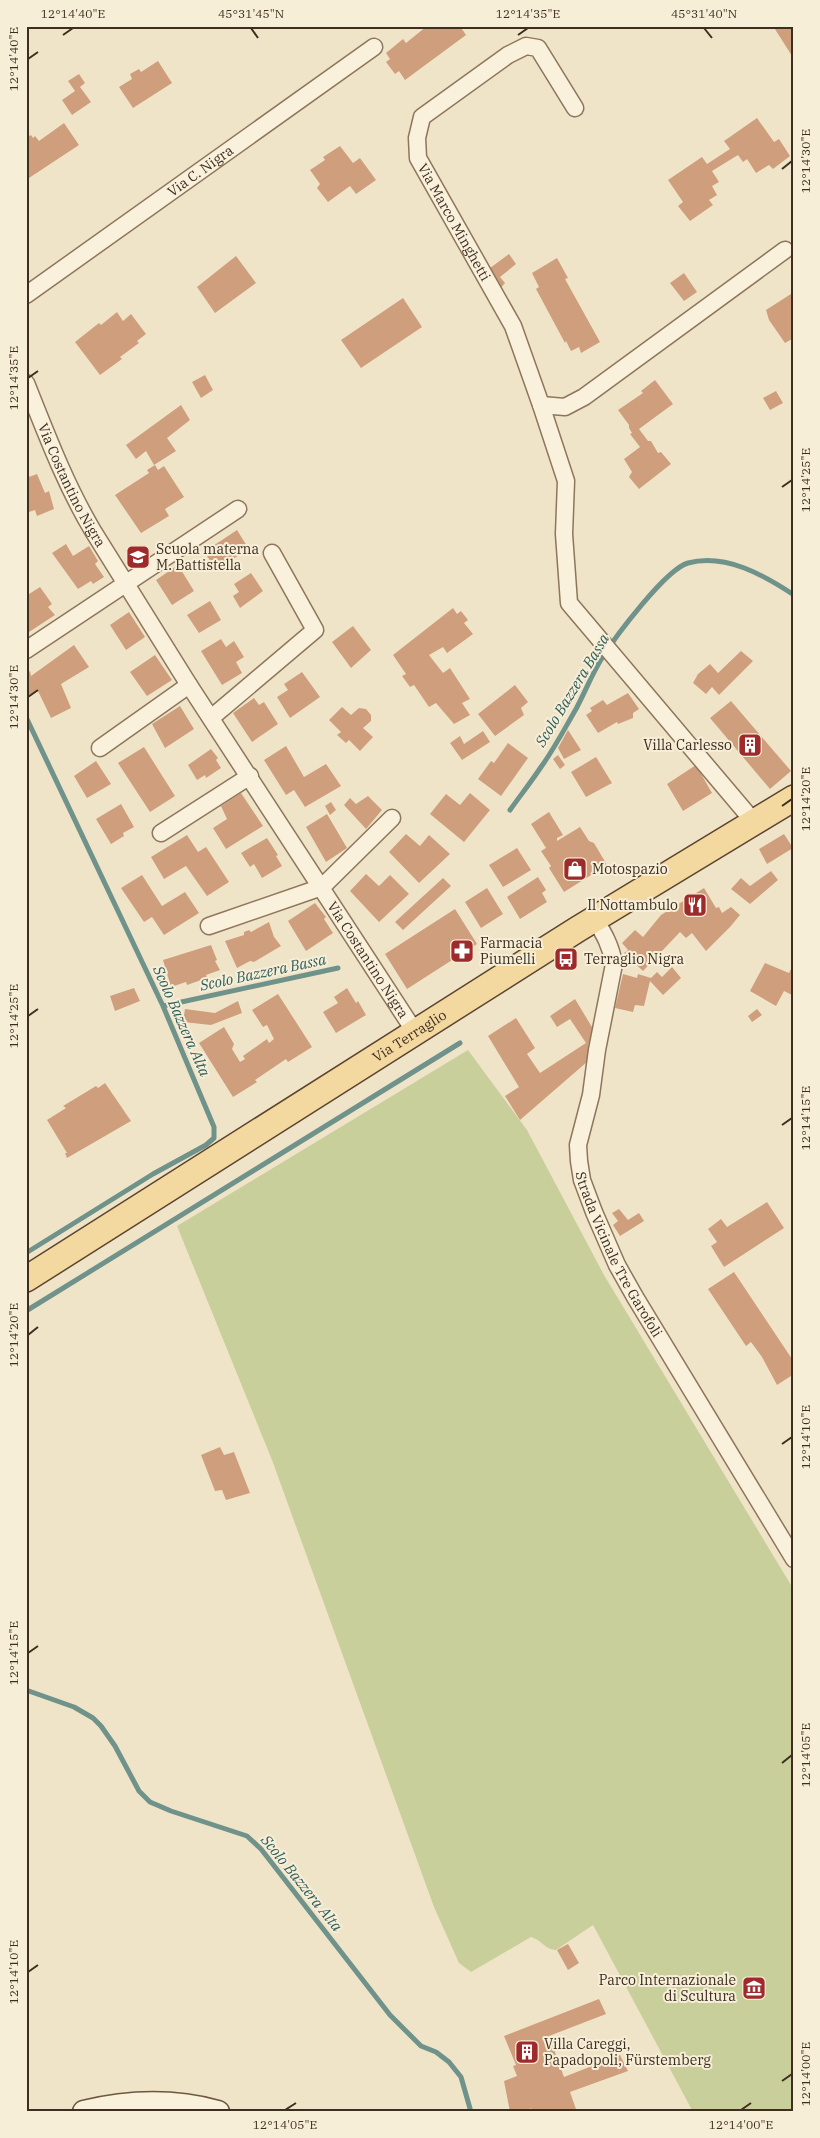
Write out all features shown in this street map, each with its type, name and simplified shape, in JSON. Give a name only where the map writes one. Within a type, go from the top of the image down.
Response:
[{"type":"main road","name":"Via Terraglio","points":[[26,1279],[595,919],[794,798]]},
{"type":"street","name":"Via Marco Minghetti","points":[[575,108],[538,48],[526,46],[508,55],[422,117],[417,138],[418,158],[513,326],[541,405],[566,481],[564,534],[569,603],[754,822]]},
{"type":"street","name":"Via C. Nigra","points":[[26,295],[374,47]]},
{"type":"street","points":[[541,405],[565,407],[584,397],[785,250]]},
{"type":"street","name":"Via Costantino Nigra","points":[[26,383],[57,460],[80,509],[189,685],[416,1032]]},
{"type":"street","points":[[26,650],[238,509]]},
{"type":"street","points":[[211,718],[315,630],[272,553]]},
{"type":"street","points":[[100,748],[189,685]]},
{"type":"street","points":[[162,833],[250,776]]},
{"type":"street","name":"Via Costantino Nigra","points":[[209,926],[322,887],[392,818]]},
{"type":"street","name":"Strada Vicinale Tre Garofoli","points":[[595,919],[607,938],[614,964],[597,1050],[592,1095],[578,1145],[582,1180],[594,1212],[626,1281],[794,1559]]},
{"type":"street","points":[[84,2112],[111,2106],[160,2103],[198,2106],[218,2112]]},
{"type":"green space","points":[[468,1050],[527,1130],[604,1275],[794,1590],[794,2112],[693,2112],[593,1925],[556,1950],[552,1950],[531,1937],[471,1972],[459,1963],[434,1907],[272,1460],[177,1226]]},
{"type":"building","points":[[427,26],[460,26],[466,35],[405,80],[399,71],[395,74],[386,62],[390,59],[386,53],[403,39],[406,43]]},
{"type":"building","points":[[773,26],[794,26],[794,56],[792,56]]},
{"type":"building","points":[[158,61],[172,83],[133,108],[119,87],[132,79],[130,74],[139,69],[141,72]]},
{"type":"building","points":[[79,74],[85,83],[80,87],[91,102],[72,115],[62,100],[75,91],[68,81]]},
{"type":"building","points":[[757,118],[774,142],[779,139],[790,156],[773,169],[769,165],[756,173],[747,159],[743,162],[738,155],[712,171],[719,182],[712,186],[717,195],[709,200],[713,205],[690,221],[678,206],[683,202],[668,180],[702,157],[707,164],[730,149],[724,141]]},
{"type":"building","points":[[64,123],[79,145],[29,178],[26,173],[26,138],[31,135],[33,138],[35,136],[39,141]]},
{"type":"building","points":[[340,146],[353,163],[360,158],[376,180],[356,194],[350,186],[328,202],[317,188],[320,184],[310,170],[325,160],[323,157]]},
{"type":"building","points":[[509,254],[516,264],[500,277],[505,283],[499,290],[486,271]]},
{"type":"building","points":[[236,256],[256,283],[215,313],[197,287]]},
{"type":"building","points":[[557,258],[568,278],[565,279],[600,342],[581,353],[579,347],[571,351],[566,341],[565,343],[536,289],[539,287],[532,273]]},
{"type":"building","points":[[684,273],[697,292],[684,301],[670,283]]},
{"type":"building","points":[[794,292],[794,338],[785,343],[769,320],[766,310]]},
{"type":"building","points":[[403,298],[422,327],[361,368],[341,340]]},
{"type":"building","points":[[117,312],[123,321],[131,314],[146,334],[137,341],[139,343],[120,357],[122,359],[100,375],[75,342],[99,323],[101,325]]},
{"type":"building","points":[[205,375],[213,390],[201,398],[192,382]]},
{"type":"building","points":[[655,380],[673,404],[639,429],[648,441],[651,441],[658,453],[661,452],[671,464],[639,489],[629,477],[632,472],[624,459],[640,447],[630,434],[632,433],[629,425],[618,410],[643,393],[641,391]]},
{"type":"building","points":[[776,391],[783,403],[770,410],[763,398]]},
{"type":"building","points":[[181,405],[190,420],[167,438],[176,451],[154,465],[146,451],[136,459],[126,445]]},
{"type":"building","points":[[155,465],[158,470],[164,466],[184,497],[165,509],[169,516],[141,533],[115,495],[149,473],[147,470]]},
{"type":"building","points":[[37,474],[45,493],[49,491],[54,509],[37,516],[35,510],[26,513],[26,478]]},
{"type":"building","points":[[237,530],[247,546],[240,550],[242,553],[217,570],[204,552]]},
{"type":"building","points":[[66,544],[73,556],[89,546],[98,561],[95,564],[104,577],[93,584],[91,581],[78,589],[52,553]]},
{"type":"building","points":[[178,565],[194,591],[172,605],[156,580]]},
{"type":"building","points":[[251,573],[263,591],[240,608],[233,596],[239,592],[234,584]]},
{"type":"building","points":[[40,587],[52,604],[48,607],[55,615],[26,634],[26,596]]},
{"type":"building","points":[[210,601],[221,620],[199,633],[187,615]]},
{"type":"building","points":[[453,608],[457,614],[461,611],[468,620],[464,623],[473,634],[447,653],[443,647],[429,655],[443,673],[450,668],[470,699],[462,703],[470,715],[454,724],[436,703],[429,707],[414,685],[410,687],[402,676],[406,674],[393,655]]},
{"type":"building","points":[[129,612],[145,637],[126,650],[110,625]]},
{"type":"building","points":[[353,626],[371,650],[351,668],[332,642]]},
{"type":"building","points":[[221,639],[226,647],[234,641],[244,657],[236,662],[242,673],[222,685],[201,651]]},
{"type":"building","points":[[74,645],[89,667],[61,684],[71,708],[51,718],[38,691],[29,695],[26,690],[26,673],[30,671],[31,676]]},
{"type":"building","points":[[741,651],[753,661],[719,695],[712,687],[706,694],[693,683],[698,674],[710,664],[718,673]]},
{"type":"building","points":[[155,655],[172,680],[147,696],[130,672]]},
{"type":"building","points":[[302,672],[320,697],[290,718],[277,697],[288,690],[284,684]]},
{"type":"building","points":[[515,685],[528,702],[521,708],[524,715],[495,736],[478,714]]},
{"type":"building","points":[[628,693],[639,709],[633,713],[633,718],[618,724],[617,722],[598,733],[586,715],[592,711],[590,708],[603,700],[607,705]]},
{"type":"building","points":[[254,698],[259,705],[264,702],[278,724],[252,742],[233,713]]},
{"type":"building","name":"Villa Carlesso","points":[[731,701],[791,771],[770,789],[710,718]]},
{"type":"building","points":[[180,706],[194,729],[165,748],[152,724]]},
{"type":"building","points":[[342,707],[351,715],[359,708],[366,709],[371,715],[371,721],[363,728],[373,737],[360,751],[349,740],[346,743],[337,735],[341,732],[329,720]]},
{"type":"building","points":[[568,730],[581,750],[564,759],[558,748]]},
{"type":"building","points":[[483,731],[490,742],[462,760],[450,743],[460,736],[464,744]]},
{"type":"building","points":[[508,743],[528,758],[501,796],[478,779],[491,761],[494,763]]},
{"type":"building","points":[[286,746],[304,777],[326,764],[341,786],[305,807],[294,790],[286,795],[264,760]]},
{"type":"building","points":[[144,747],[175,796],[150,812],[118,763]]},
{"type":"building","points":[[211,749],[218,758],[216,760],[221,768],[206,778],[205,775],[197,780],[188,765]]},
{"type":"building","points":[[558,755],[565,765],[560,769],[553,759]]},
{"type":"building","points":[[596,757],[612,783],[586,797],[571,772]]},
{"type":"building","points":[[96,761],[111,784],[87,798],[74,776]]},
{"type":"building","points":[[696,765],[712,793],[683,811],[667,784]]},
{"type":"building","points":[[241,793],[263,826],[226,849],[213,828],[227,819],[221,806]]},
{"type":"building","points":[[470,793],[490,810],[464,842],[430,814],[446,794],[460,805]]},
{"type":"building","points":[[368,796],[382,810],[366,829],[344,805],[350,798],[356,804]]},
{"type":"building","points":[[331,802],[336,810],[330,815],[325,806]]},
{"type":"building","points":[[121,804],[134,827],[123,833],[124,836],[111,844],[96,819]]},
{"type":"building","points":[[549,812],[563,835],[557,838],[557,841],[580,827],[589,841],[594,843],[607,865],[564,892],[541,851],[546,848],[531,824]]},
{"type":"building","points":[[327,814],[347,848],[326,862],[306,827]]},
{"type":"building","points":[[406,834],[420,846],[429,835],[450,854],[419,883],[389,852]]},
{"type":"building","points":[[784,834],[793,848],[767,864],[759,849]]},
{"type":"building","points":[[187,835],[198,852],[206,847],[229,882],[207,896],[186,866],[164,879],[151,857]]},
{"type":"building","points":[[267,838],[278,855],[276,856],[282,866],[262,878],[254,864],[250,867],[241,853]]},
{"type":"building","points":[[517,848],[531,870],[503,887],[489,865]]},
{"type":"building","points":[[771,871],[778,880],[750,904],[731,889],[741,878],[750,886]]},
{"type":"building","points":[[366,874],[379,886],[390,875],[409,894],[379,922],[350,891]]},
{"type":"building","points":[[142,875],[162,906],[185,892],[199,913],[164,935],[152,917],[144,922],[121,888]]},
{"type":"building","points":[[538,877],[546,890],[542,893],[547,902],[520,919],[507,897]]},
{"type":"building","points":[[443,878],[451,886],[403,930],[395,922]]},
{"type":"building","points":[[487,888],[503,914],[481,928],[465,902]]},
{"type":"building","points":[[704,888],[716,908],[719,907],[722,913],[731,907],[740,915],[706,951],[692,933],[686,938],[680,932],[643,971],[624,953],[628,950],[622,943],[635,930],[643,937],[661,915]]},
{"type":"building","points":[[315,903],[326,917],[324,919],[333,933],[306,951],[288,921]]},
{"type":"building","points":[[455,909],[477,944],[407,989],[385,954]]},
{"type":"building","points":[[269,922],[274,937],[281,946],[254,962],[250,961],[237,968],[225,941],[244,935],[244,932],[249,930],[251,932]]},
{"type":"building","points":[[211,945],[217,960],[215,961],[220,970],[206,975],[207,978],[187,985],[186,982],[171,987],[163,960]]},
{"type":"building","points":[[765,963],[789,973],[794,963],[794,996],[784,991],[776,1006],[750,991]]},
{"type":"building","points":[[672,967],[681,978],[663,995],[650,981],[644,1006],[635,1005],[633,1012],[615,1008],[623,974],[637,978],[638,974],[651,978],[657,972],[662,977]]},
{"type":"building","points":[[134,988],[140,1001],[115,1011],[110,996]]},
{"type":"building","points":[[347,988],[356,1003],[358,1001],[366,1015],[336,1033],[323,1012],[338,1003],[334,997]]},
{"type":"building","points":[[278,994],[312,1047],[288,1062],[286,1059],[255,1080],[257,1082],[233,1097],[199,1043],[224,1027],[234,1044],[232,1049],[240,1062],[245,1059],[243,1056],[267,1039],[269,1043],[274,1039],[267,1025],[263,1027],[252,1010]]},
{"type":"building","points":[[575,999],[595,1032],[595,1040],[588,1044],[595,1055],[520,1120],[505,1096],[519,1087],[488,1036],[516,1018],[535,1048],[527,1054],[540,1073],[586,1043],[570,1019],[557,1027],[550,1016]]},
{"type":"building","points":[[238,1001],[242,1013],[211,1025],[183,1022],[185,1009],[215,1013]]},
{"type":"building","points":[[757,1009],[762,1015],[752,1022],[748,1016]]},
{"type":"building","points":[[105,1083],[131,1121],[67,1158],[65,1153],[67,1153],[47,1120],[66,1108],[63,1106],[96,1086],[98,1088]]},
{"type":"building","points":[[767,1202],[784,1228],[724,1267],[711,1246],[717,1242],[708,1229],[721,1219],[727,1227]]},
{"type":"building","points":[[619,1209],[628,1220],[639,1213],[644,1221],[620,1236],[613,1225],[618,1221],[612,1213]]},
{"type":"building","points":[[734,1272],[794,1362],[794,1374],[777,1385],[762,1357],[751,1342],[746,1346],[708,1289]]},
{"type":"building","points":[[220,1447],[224,1455],[234,1452],[250,1493],[226,1500],[222,1490],[215,1491],[201,1455]]},
{"type":"building","points":[[568,1944],[579,1963],[568,1970],[557,1950]]},
{"type":"building","name":"Villa Careggi, Papadopoli, Fürstemberg","points":[[599,1999],[606,2014],[549,2036],[564,2077],[620,2055],[628,2071],[570,2092],[577,2112],[532,2112],[531,2108],[526,2112],[510,2112],[504,2081],[517,2076],[513,2066],[516,2065],[504,2036]]},
{"type":"waterway","name":"Scolo Bazzera Bassa","points":[[510,810],[555,746],[598,664],[629,620],[667,577],[688,563],[716,561],[730,563],[757,573],[794,595]]},
{"type":"waterway","name":"Scolo Bazzera Alta","points":[[26,717],[163,1006],[214,1127],[214,1138],[206,1145],[153,1174],[26,1253]]},
{"type":"waterway","name":"Scolo Bazzera Bassa","points":[[163,1006],[338,968]]},
{"type":"waterway","points":[[26,1311],[460,1043]]},
{"type":"waterway","name":"Scolo Bazzera Alta","points":[[26,1690],[74,1707],[93,1718],[115,1746],[139,1791],[150,1802],[171,1811],[247,1836],[261,1849],[390,2015],[421,2046],[436,2052],[449,2062],[461,2077],[471,2112]]},
{"type":"place","name":"Scuola materna M. Battistella","points":[[138,557]]},
{"type":"place","name":"Villa Carlesso","points":[[750,745]]},
{"type":"place","name":"Motospazio","points":[[575,869]]},
{"type":"place","name":"Il Nottambulo","points":[[695,905]]},
{"type":"place","name":"Farmacia Piumelli","points":[[462,951]]},
{"type":"place","name":"Terraglio Nigra","points":[[566,959]]},
{"type":"place","name":"Parco Internazionale di Scultura","points":[[754,1988]]},
{"type":"place","name":"Villa Careggi, Papadopoli, Fürstemberg","points":[[527,2052]]}]
